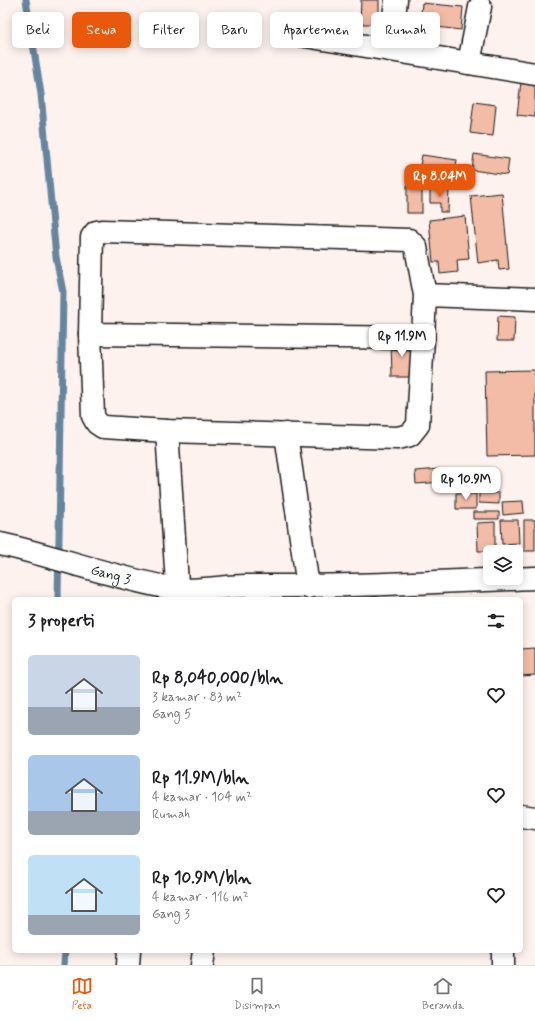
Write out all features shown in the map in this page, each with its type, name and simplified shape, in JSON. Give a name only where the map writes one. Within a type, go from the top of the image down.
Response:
[{"type":"street","points":[[390,50],[396,0]]},
{"type":"street","points":[[469,63],[480,7]]},
{"type":"street","points":[[363,46],[535,74]]},
{"type":"street","points":[[96,232],[409,240],[416,247],[425,295],[418,425],[410,435],[398,438],[167,431],[103,427],[97,423],[94,416],[90,334],[92,237],[96,232]]},
{"type":"street","points":[[425,295],[535,300]]},
{"type":"street","points":[[90,334],[423,338]]},
{"type":"street","points":[[167,431],[178,594]]},
{"type":"street","points":[[286,434],[308,587]]},
{"type":"street","name":"Gang 3","points":[[0,544],[32,551],[178,594],[233,593],[308,587],[535,578]]},
{"type":"street","points":[[523,816],[535,818]]},
{"type":"street","points":[[128,965],[129,953]]},
{"type":"street","points":[[202,965],[204,953]]},
{"type":"street","points":[[503,965],[504,953]]},
{"type":"building","points":[[361,0],[379,0],[379,12],[371,12],[371,24],[363,24],[363,12],[360,12]]},
{"type":"building","points":[[422,3],[463,7],[461,30],[440,27],[440,12],[421,12]]},
{"type":"building","points":[[521,82],[535,84],[535,117],[517,115]]},
{"type":"building","points":[[474,102],[496,105],[493,136],[470,133]]},
{"type":"building","points":[[474,154],[509,159],[507,175],[472,170]]},
{"type":"building","points":[[422,155],[457,160],[454,177],[419,171]]},
{"type":"building","points":[[407,185],[422,185],[422,213],[407,213]]},
{"type":"building","points":[[430,189],[449,189],[448,212],[440,212],[440,203],[430,203]]},
{"type":"building","points":[[502,193],[509,269],[499,270],[498,260],[478,263],[471,196]]},
{"type":"building","points":[[465,216],[469,259],[457,260],[458,272],[440,274],[439,262],[433,262],[429,220]]},
{"type":"building","points":[[498,316],[515,317],[514,341],[497,341]]},
{"type":"building","points":[[391,340],[413,340],[414,377],[392,377]]},
{"type":"building","points":[[535,370],[535,455],[487,456],[485,371]]},
{"type":"building","points":[[440,469],[442,482],[416,484],[415,471]]},
{"type":"building","points":[[456,493],[476,494],[476,509],[456,509]]},
{"type":"building","points":[[479,493],[499,493],[499,504],[479,503]]},
{"type":"building","points":[[523,501],[524,513],[503,515],[502,502]]},
{"type":"building","points":[[473,512],[499,512],[499,519],[473,519]]},
{"type":"building","points":[[501,520],[518,520],[519,543],[502,544]]},
{"type":"building","points":[[524,520],[535,520],[535,551],[524,551]]},
{"type":"building","points":[[495,522],[495,545],[483,545],[483,551],[478,551],[477,523]]},
{"type":"building","points":[[535,648],[535,675],[523,676],[523,649]]},
{"type":"waterway","points":[[26,0],[41,94],[56,257],[63,292],[58,597]]},
{"type":"waterway","points":[[64,965],[65,953]]}]
